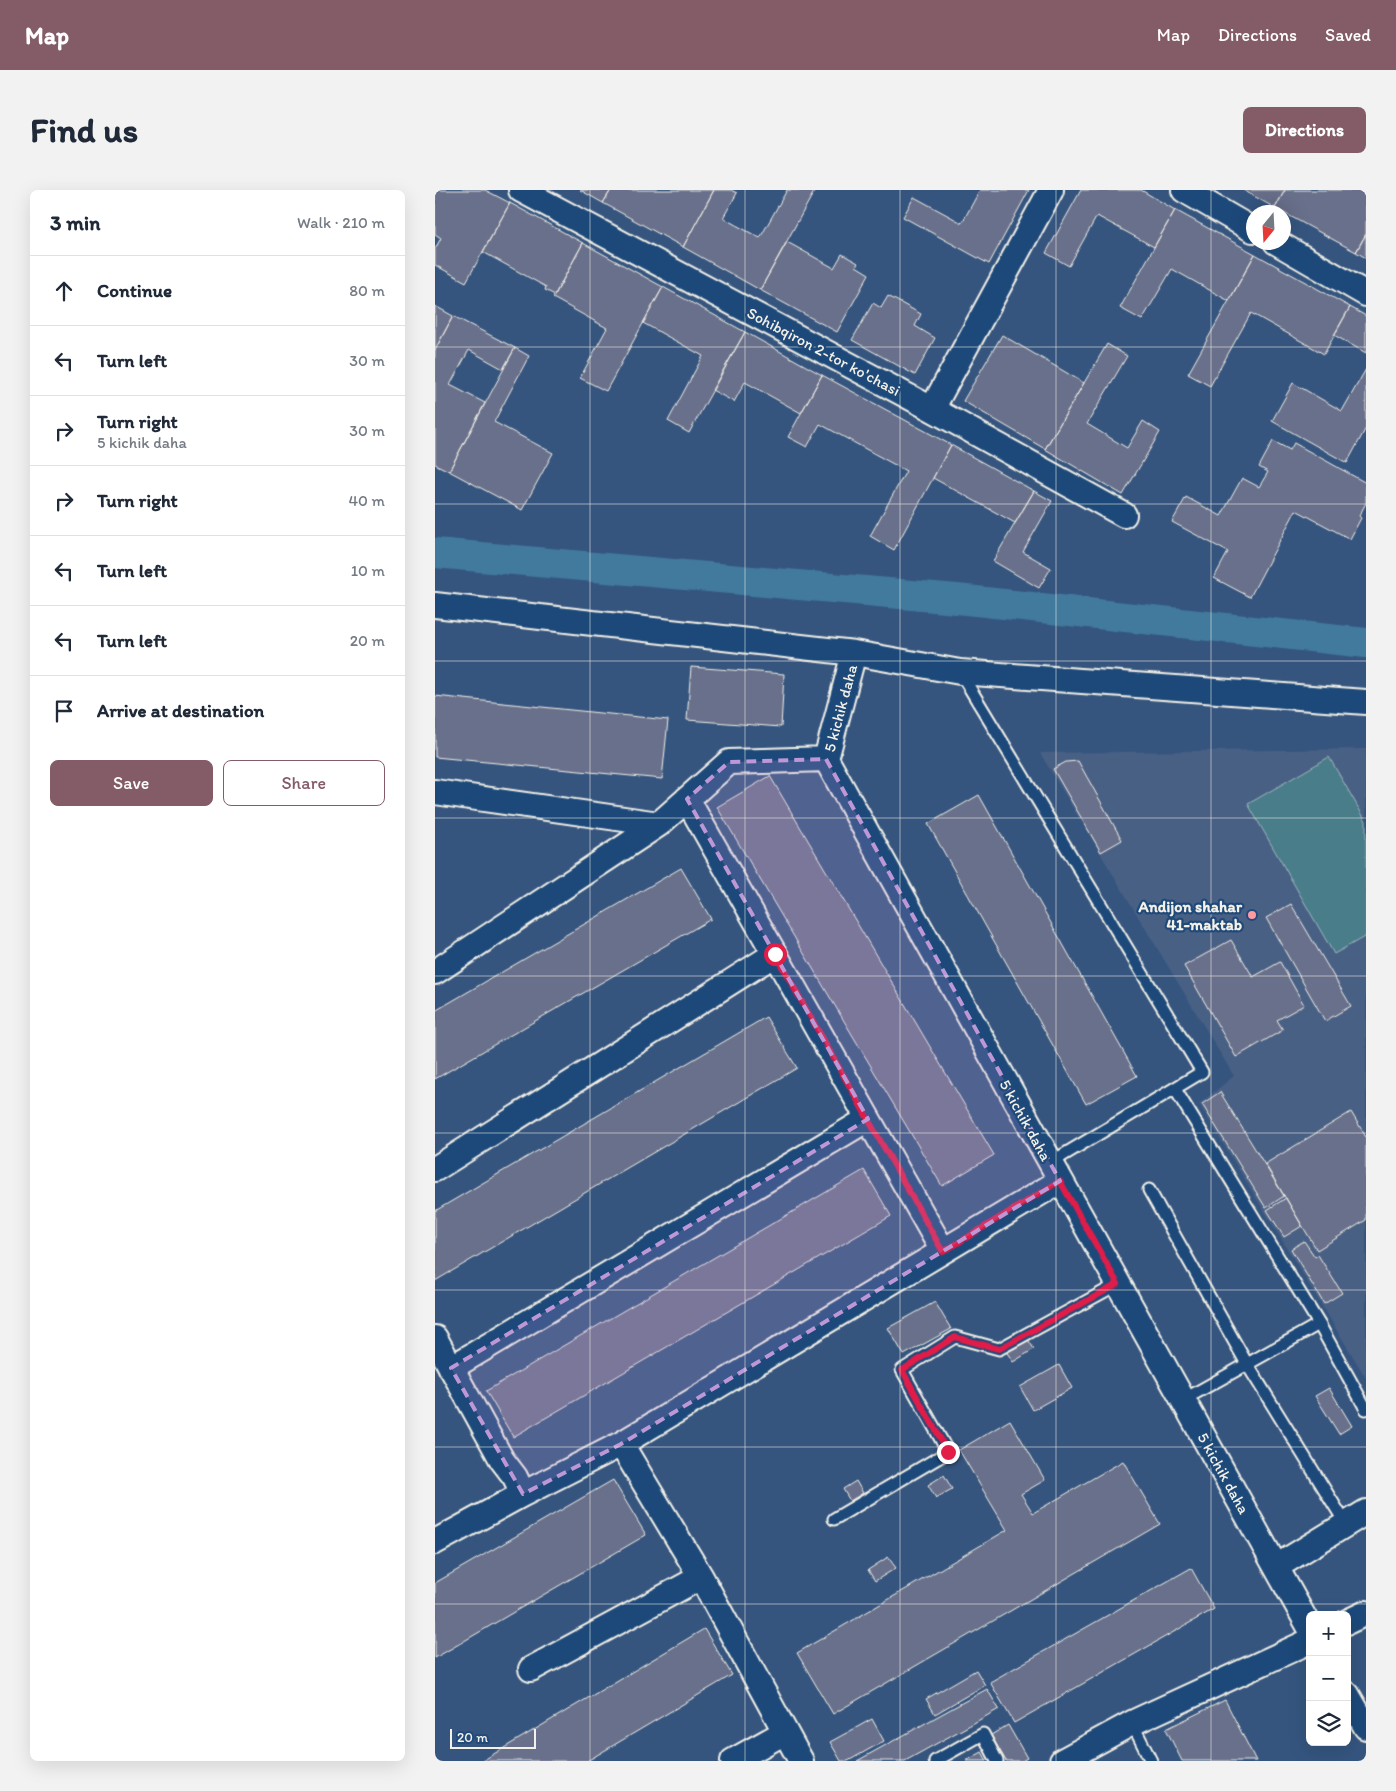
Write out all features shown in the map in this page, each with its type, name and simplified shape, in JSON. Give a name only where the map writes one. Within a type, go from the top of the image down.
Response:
[{"type":"street","name":"Sohibqiron 2-tor ko'chasi","points":[[521,190],[932,409],[1124,515]]},
{"type":"street","points":[[932,409],[1051,190]]},
{"type":"street","points":[[1184,190],[1246,226]]},
{"type":"street","points":[[1290,250],[1366,294]]},
{"type":"street","points":[[435,605],[854,653],[960,672],[1366,702]]},
{"type":"street","name":"5 kichik daha","points":[[854,653],[826,759],[1306,1621]]},
{"type":"street","points":[[435,972],[659,824],[729,762],[826,759]]},
{"type":"street","points":[[435,792],[659,824]]},
{"type":"street","points":[[687,799],[943,1252]]},
{"type":"street","points":[[435,1170],[775,954]]},
{"type":"street","points":[[451,1368],[868,1119]]},
{"type":"street","points":[[435,1542],[621,1444],[943,1252],[1055,1172]]},
{"type":"street","points":[[435,1338],[502,1460],[515,1477],[523,1494]]},
{"type":"street","points":[[621,1444],[701,1577],[801,1761]]},
{"type":"street","points":[[1276,1567],[1366,1512]]},
{"type":"street","points":[[531,1669],[701,1577]]},
{"type":"street","points":[[1351,1620],[1366,1613]]},
{"type":"street","points":[[1062,1761],[1132,1723],[1306,1643]]},
{"type":"street","points":[[1351,1701],[1366,1727]]},
{"type":"street","points":[[733,1761],[785,1732]]},
{"type":"lane","points":[[960,672],[1202,1072],[1055,1172]]},
{"type":"lane","points":[[1175,1089],[1319,1324],[1366,1409]]},
{"type":"lane","points":[[1149,1190],[1247,1364],[1346,1524]]},
{"type":"lane","points":[[833,1519],[948,1452],[902,1370],[955,1337],[999,1349],[1118,1284]]},
{"type":"lane","points":[[1183,1400],[1319,1324]]},
{"type":"lane","points":[[1132,1723],[1151,1761]]},
{"type":"lane","points":[[935,1761],[983,1734],[997,1761]]},
{"type":"highlighted area","points":[[826,759],[1060,1181],[621,1444],[523,1494],[451,1368],[868,1119],[687,799],[729,762]]},
{"type":"shaded area","name":"Andijon shahar 41-maktab","points":[[1366,749],[1366,1378],[1199,1104],[1234,1076],[1040,753]]},
{"type":"green space","points":[[1329,757],[1366,821],[1366,936],[1334,954],[1248,804]]},
{"type":"building","points":[[435,190],[485,190],[510,203],[466,282],[435,265],[435,249],[441,238],[435,234]]},
{"type":"building","points":[[580,190],[611,190],[603,203]]},
{"type":"building","points":[[611,190],[714,190],[683,247],[603,203]]},
{"type":"building","points":[[714,190],[731,190],[737,193],[723,218],[760,238],[787,190],[815,190],[760,290],[683,247]]},
{"type":"building","points":[[980,190],[1029,190],[989,264],[903,217],[914,197],[962,223]]},
{"type":"building","points":[[1081,190],[1141,190],[1175,210],[1154,247],[1097,216],[1069,266],[1046,253]]},
{"type":"building","points":[[1243,190],[1285,190],[1277,205],[1270,205]]},
{"type":"building","points":[[1285,190],[1366,190],[1366,234],[1356,252],[1291,217],[1291,205],[1277,205]]},
{"type":"building","points":[[510,203],[583,243],[555,295],[545,290],[546,287],[483,252]]},
{"type":"building","points":[[1175,210],[1255,254],[1229,301],[1172,269],[1142,320],[1120,308]]},
{"type":"building","points":[[1366,234],[1366,258],[1356,252]]},
{"type":"building","points":[[787,242],[834,268],[842,254],[858,263],[856,266],[869,274],[837,332],[760,290]]},
{"type":"building","points":[[583,243],[663,287],[606,391],[580,378],[607,328],[553,298]]},
{"type":"building","points":[[1255,254],[1350,307],[1324,354],[1251,313],[1210,386],[1188,374]]},
{"type":"building","points":[[663,287],[745,332],[689,433],[668,421],[703,356],[643,323]]},
{"type":"building","points":[[888,296],[921,314],[915,326],[935,338],[915,375],[852,340],[873,303],[881,308]]},
{"type":"building","points":[[435,306],[453,316],[435,350]]},
{"type":"building","points":[[1350,307],[1366,316],[1366,353],[1334,335]]},
{"type":"building","points":[[453,316],[515,348],[503,369],[469,350],[450,385],[485,403],[449,471],[435,464],[435,350]]},
{"type":"building","points":[[745,332],[822,375],[801,413],[745,382],[734,402],[712,390]]},
{"type":"building","points":[[1002,335],[1084,383],[1045,449],[963,401]]},
{"type":"building","points":[[1107,344],[1127,356],[1087,424],[1127,448],[1143,421],[1160,432],[1123,495],[1045,449]]},
{"type":"building","points":[[515,348],[529,356],[494,422],[553,453],[522,510],[449,471]]},
{"type":"building","points":[[1366,369],[1366,428],[1347,463],[1272,421],[1293,383],[1342,411]]},
{"type":"building","points":[[822,375],[951,445],[894,550],[870,536],[906,471],[820,424],[807,447],[788,437]]},
{"type":"building","points":[[1273,441],[1290,450],[1294,443],[1366,483],[1366,503],[1359,516],[1361,518],[1350,539],[1296,510],[1250,597],[1214,578],[1228,552],[1172,522],[1186,497],[1221,516],[1242,478],[1259,487],[1268,472],[1259,467]]},
{"type":"building","points":[[951,445],[1034,491],[1015,523],[933,478]]},
{"type":"building","points":[[1034,491],[1052,501],[1023,552],[1051,568],[1039,588],[993,561]]},
{"type":"building","points":[[691,667],[784,674],[781,727],[687,720]]},
{"type":"building","points":[[435,696],[668,720],[662,779],[435,757]]},
{"type":"building","points":[[1078,761],[1122,840],[1101,852],[1053,769],[1066,762]]},
{"type":"building","points":[[770,776],[994,1155],[942,1186],[717,807]]},
{"type":"building","points":[[979,795],[1137,1076],[1086,1104],[928,824]]},
{"type":"building","points":[[681,868],[711,919],[435,1079],[435,1011]]},
{"type":"building","points":[[1291,904],[1351,1006],[1325,1021],[1266,918]]},
{"type":"building","points":[[1231,940],[1253,977],[1280,962],[1304,1005],[1277,1020],[1283,1030],[1236,1057],[1184,966]]},
{"type":"building","points":[[766,1017],[797,1068],[435,1281],[435,1211]]},
{"type":"building","points":[[1220,1092],[1284,1196],[1266,1208],[1202,1104]]},
{"type":"building","points":[[1351,1112],[1366,1137],[1366,1220],[1317,1250],[1265,1164]]},
{"type":"building","points":[[864,1170],[891,1216],[513,1437],[486,1391]]},
{"type":"building","points":[[1286,1198],[1302,1226],[1284,1237],[1267,1210]]},
{"type":"building","points":[[1304,1241],[1315,1257],[1318,1255],[1342,1293],[1324,1304],[1291,1249]]},
{"type":"building","points":[[935,1302],[951,1329],[904,1355],[888,1328]]},
{"type":"building","points":[[1027,1338],[1034,1349],[1013,1362],[1006,1351]]},
{"type":"building","points":[[1059,1365],[1072,1388],[1033,1410],[1020,1387]]},
{"type":"building","points":[[1329,1388],[1352,1426],[1339,1434],[1315,1396]]},
{"type":"building","points":[[1010,1420],[1045,1480],[1021,1494],[1033,1513],[1123,1461],[1160,1524],[833,1714],[797,1653],[1007,1530],[959,1450]]},
{"type":"building","points":[[944,1475],[952,1489],[936,1498],[928,1485]]},
{"type":"building","points":[[613,1480],[646,1535],[435,1658],[435,1583]]},
{"type":"building","points":[[856,1481],[863,1493],[850,1501],[843,1489]]},
{"type":"building","points":[[888,1557],[896,1568],[875,1581],[868,1570]]},
{"type":"building","points":[[1191,1568],[1214,1609],[1014,1723],[990,1682]]},
{"type":"building","points":[[704,1629],[732,1675],[587,1761],[482,1761]]},
{"type":"building","points":[[976,1670],[985,1685],[935,1714],[926,1699]]},
{"type":"building","points":[[987,1689],[999,1709],[905,1761],[857,1761]]},
{"type":"building","points":[[1225,1700],[1256,1761],[1182,1761],[1166,1729]]},
{"type":"building","points":[[872,1719],[884,1741],[848,1761],[841,1761],[830,1742]]},
{"type":"building","points":[[1008,1725],[1027,1758],[1022,1761],[1006,1761],[991,1735]]},
{"type":"building","points":[[982,1752],[987,1761],[966,1761]]},
{"type":"waterway","points":[[435,553],[957,599],[1366,643]]},
{"type":"place","name":"Andijon shahar 41-maktab","points":[[1252,915]]},
{"type":"route","points":[[775,954],[943,1252],[1060,1181],[1118,1284],[999,1349],[955,1337],[902,1370],[948,1452]]}]
